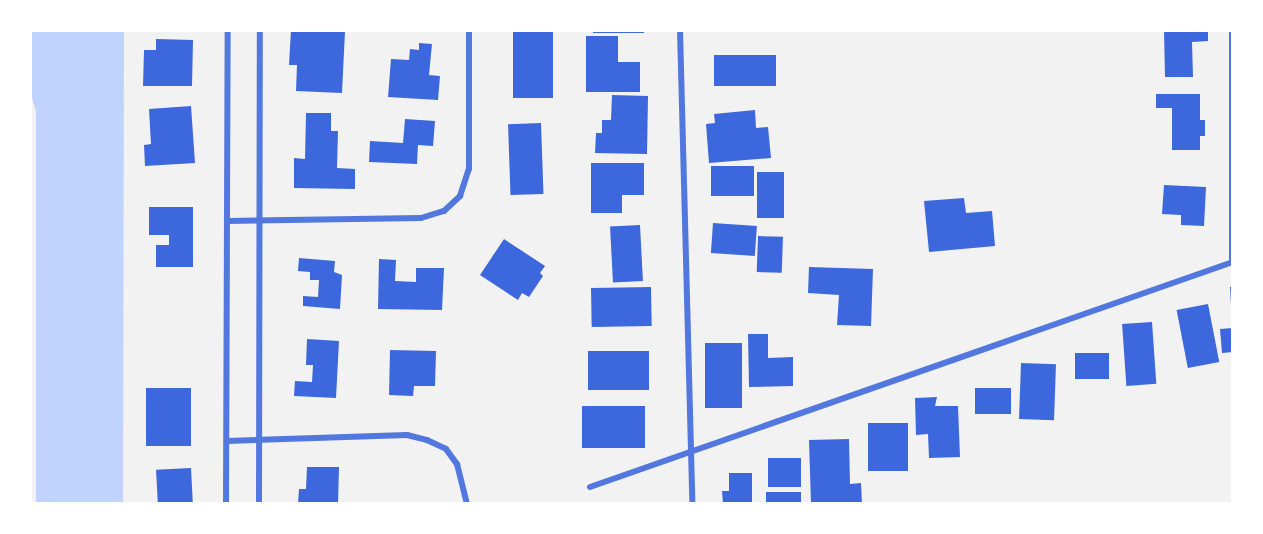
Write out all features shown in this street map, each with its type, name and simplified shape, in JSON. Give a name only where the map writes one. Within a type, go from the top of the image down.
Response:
[{"type":"street","points":[[226,504],[228,30]]},
{"type":"street","points":[[259,504],[260,30]]},
{"type":"street","points":[[228,221],[421,218],[444,211],[460,196],[469,169],[469,30]]},
{"type":"street","points":[[680,30],[692,504]]},
{"type":"street","points":[[590,488],[1232,262],[1232,30]]},
{"type":"street","points":[[226,441],[407,435],[427,440],[446,449],[457,464],[467,504]]},
{"type":"water","points":[[30,30],[124,30],[123,504],[36,504],[36,112],[30,91]]},
{"type":"building","points":[[291,30],[345,31],[342,93],[296,91],[297,65],[289,65]]},
{"type":"building","points":[[513,30],[553,30],[553,98],[513,98]]},
{"type":"building","points":[[593,30],[644,30],[644,33],[593,33]]},
{"type":"building","points":[[1164,30],[1208,30],[1208,41],[1192,42],[1193,77],[1165,77]]},
{"type":"building","points":[[586,36],[618,36],[618,62],[640,62],[640,92],[586,92]]},
{"type":"building","points":[[156,39],[193,40],[192,86],[143,86],[144,50],[156,50]]},
{"type":"building","points":[[419,43],[432,44],[429,75],[440,76],[438,100],[388,97],[391,59],[409,60],[410,49],[419,50]]},
{"type":"building","points":[[714,55],[776,55],[776,86],[714,86]]},
{"type":"building","points":[[1156,94],[1200,94],[1200,120],[1205,120],[1205,136],[1200,136],[1200,150],[1172,150],[1172,108],[1156,108]]},
{"type":"building","points":[[612,95],[648,96],[647,154],[595,153],[596,133],[602,133],[602,120],[611,120]]},
{"type":"building","points":[[191,106],[195,163],[145,166],[144,145],[151,144],[149,109]]},
{"type":"building","points":[[755,110],[756,128],[768,127],[771,158],[709,163],[706,124],[715,123],[714,114]]},
{"type":"building","points":[[306,113],[331,113],[331,131],[338,131],[337,168],[355,169],[355,189],[294,188],[294,158],[305,159]]},
{"type":"building","points":[[405,119],[435,121],[433,146],[418,145],[417,164],[369,162],[370,141],[403,143]]},
{"type":"building","points":[[541,123],[543,194],[510,195],[508,124]]},
{"type":"building","points":[[591,163],[644,163],[644,195],[622,195],[622,213],[591,213]]},
{"type":"building","points":[[711,166],[754,166],[754,196],[711,196]]},
{"type":"building","points":[[757,172],[784,172],[784,218],[757,218]]},
{"type":"building","points":[[1164,185],[1206,187],[1204,226],[1181,225],[1181,215],[1162,214]]},
{"type":"building","points":[[964,198],[966,213],[992,211],[995,246],[929,252],[924,201]]},
{"type":"building","points":[[149,207],[193,207],[193,267],[156,267],[156,245],[169,245],[169,235],[149,235]]},
{"type":"building","points":[[713,223],[757,226],[755,256],[711,253]]},
{"type":"building","points":[[640,225],[643,281],[613,282],[610,227]]},
{"type":"building","points":[[758,236],[783,237],[782,273],[757,272]]},
{"type":"building","points":[[504,239],[545,266],[540,273],[543,276],[529,297],[522,293],[518,300],[480,275]]},
{"type":"building","points":[[299,258],[335,261],[334,272],[342,275],[340,309],[303,306],[303,296],[318,297],[319,280],[310,280],[310,272],[298,271]]},
{"type":"building","points":[[379,259],[396,260],[395,281],[416,282],[416,268],[444,268],[442,310],[378,309]]},
{"type":"building","points":[[809,267],[873,269],[871,326],[837,325],[839,295],[808,293]]},
{"type":"building","points":[[1233,286],[1233,304],[1231,304],[1230,287]]},
{"type":"building","points":[[651,287],[652,326],[592,327],[591,288]]},
{"type":"building","points":[[1208,304],[1219,362],[1188,368],[1177,310]]},
{"type":"building","points":[[1152,322],[1156,384],[1126,386],[1122,324]]},
{"type":"building","points":[[1233,328],[1233,352],[1222,353],[1220,329]]},
{"type":"building","points":[[748,334],[768,334],[768,358],[793,357],[793,386],[749,387]]},
{"type":"building","points":[[307,339],[339,341],[336,398],[294,396],[295,381],[312,382],[313,365],[306,365]]},
{"type":"building","points":[[705,343],[742,343],[742,408],[705,408]]},
{"type":"building","points":[[390,350],[436,351],[435,386],[414,386],[413,396],[389,395]]},
{"type":"building","points":[[588,351],[649,351],[649,390],[588,390]]},
{"type":"building","points":[[1075,353],[1109,353],[1109,379],[1075,379]]},
{"type":"building","points":[[1021,363],[1056,364],[1054,420],[1019,419]]},
{"type":"building","points":[[146,388],[191,388],[191,446],[146,446]]},
{"type":"building","points":[[975,388],[1011,388],[1011,414],[975,414]]},
{"type":"building","points":[[937,397],[935,406],[958,406],[960,457],[929,458],[928,434],[916,435],[915,398]]},
{"type":"building","points":[[582,406],[645,406],[645,448],[582,448]]},
{"type":"building","points":[[868,423],[908,423],[908,471],[868,471]]},
{"type":"building","points":[[849,439],[850,484],[861,483],[862,504],[811,504],[809,440]]},
{"type":"building","points":[[768,458],[801,458],[801,487],[768,487]]},
{"type":"building","points":[[307,467],[339,467],[338,504],[298,504],[299,489],[306,489]]},
{"type":"building","points":[[191,468],[193,504],[158,504],[156,470]]},
{"type":"building","points":[[729,473],[752,473],[752,504],[723,504],[722,491],[729,491]]},
{"type":"building","points":[[766,492],[801,492],[801,504],[766,504]]}]
